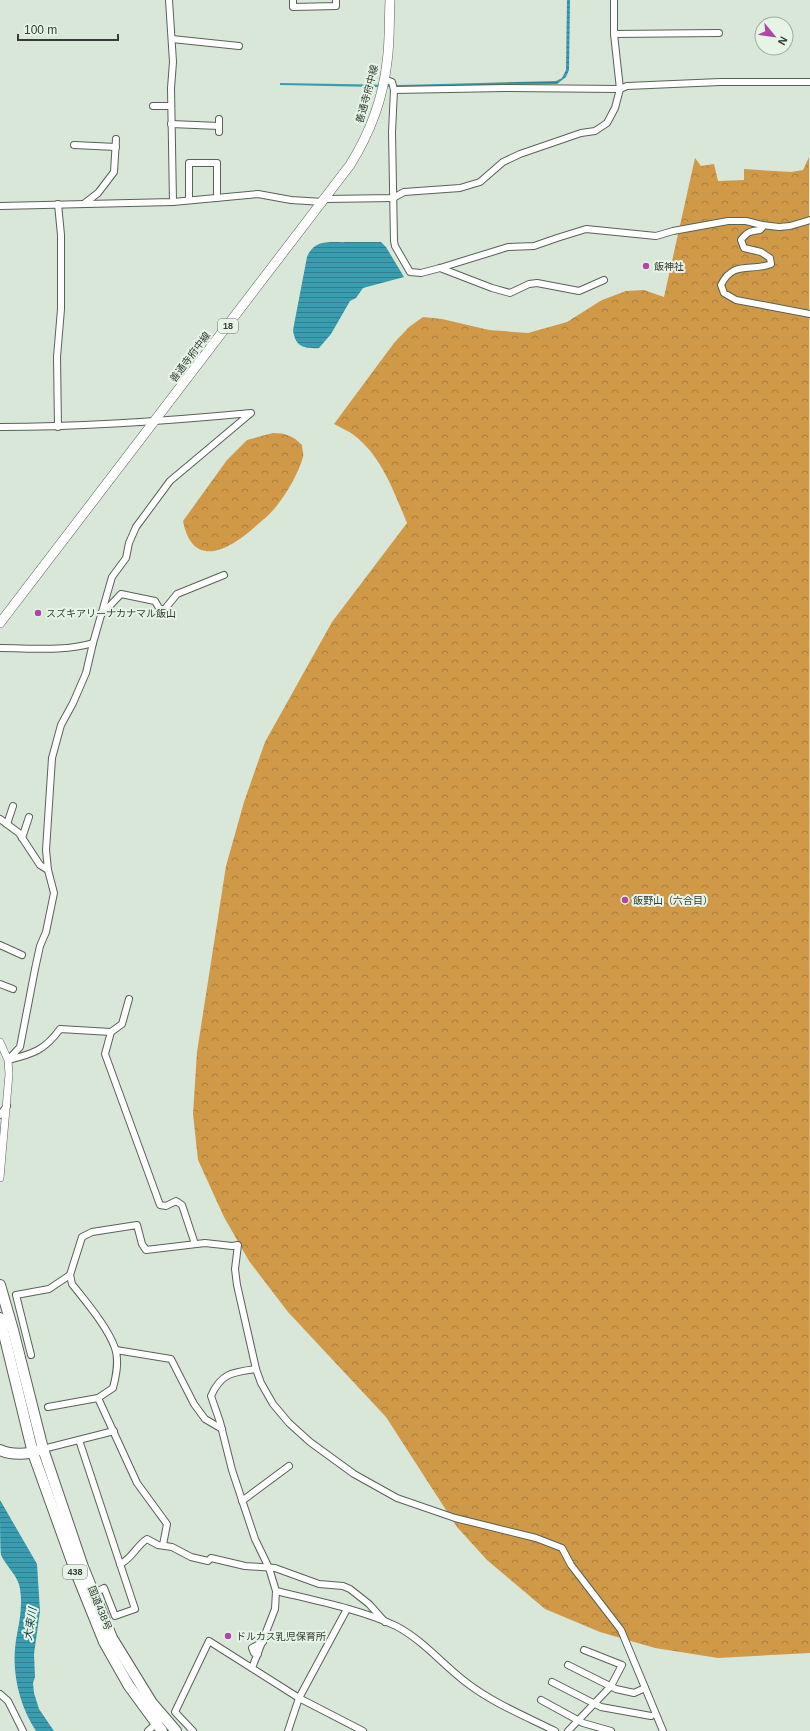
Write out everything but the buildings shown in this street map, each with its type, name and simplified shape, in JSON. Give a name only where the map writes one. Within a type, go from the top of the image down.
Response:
[{"type":"highway","name":"国道438号","points":[[0,1285],[43,1449],[59,1500],[112,1638],[160,1724]]},
{"type":"highway","name":"国道438号","points":[[0,1318],[13,1330],[33,1453],[75,1570],[104,1642],[129,1686],[160,1724],[176,1731]]},
{"type":"highway","points":[[0,1450],[18,1453],[33,1453],[43,1449]]},
{"type":"main road","name":"善通寺府中線","points":[[0,624],[350,165],[371,126],[384,79],[388,60],[390,0]]},
{"type":"street","points":[[169,0],[174,62],[171,106],[173,202]]},
{"type":"street","points":[[293,0],[293,7],[336,6],[336,0]]},
{"type":"street","points":[[0,206],[173,202],[258,194],[291,200],[393,198],[404,192],[450,190],[480,182],[503,162],[520,154],[582,133],[596,131],[607,123],[615,108],[620,89],[614,34],[614,0]]},
{"type":"street","points":[[614,34],[719,33]]},
{"type":"street","points":[[172,39],[239,46]]},
{"type":"street","points":[[384,79],[392,82],[394,90],[392,120],[395,246],[410,272],[421,273],[508,248],[534,246],[586,229],[656,236],[673,231],[728,221],[746,221],[779,227],[790,226],[810,220]]},
{"type":"street","points":[[394,90],[506,88],[620,89],[627,86],[720,82],[810,82]]},
{"type":"street","points":[[153,106],[171,106]]},
{"type":"street","points":[[172,124],[219,129],[219,118]]},
{"type":"street","points":[[85,203],[98,193],[114,172],[116,139]]},
{"type":"street","points":[[74,145],[116,147]]},
{"type":"street","points":[[189,200],[190,163],[217,163],[217,198]]},
{"type":"street","points":[[58,204],[61,235],[61,301],[57,357],[58,427]]},
{"type":"street","points":[[762,225],[760,230],[750,231],[741,240],[744,248],[761,252],[770,258],[771,264],[763,267],[741,267],[732,271],[726,276],[722,285],[724,293],[736,300],[810,314]]},
{"type":"street","points":[[440,268],[492,288],[510,293],[529,284],[537,283],[580,292],[604,280]]},
{"type":"street","points":[[0,427],[58,427],[154,422],[251,413],[170,481],[159,494],[136,528],[129,543],[126,558],[112,577],[86,673],[73,703],[61,725],[52,758],[46,850],[48,870],[54,893],[51,912],[35,969],[20,1047],[8,1060]]},
{"type":"street","points":[[102,614],[121,594],[154,601],[159,608],[164,610],[177,594],[224,575]]},
{"type":"street","points":[[0,648],[38,649],[83,646],[93,643]]},
{"type":"street","points":[[7,824],[13,806]]},
{"type":"street","points":[[22,838],[29,817]]},
{"type":"street","points":[[0,819],[22,838],[40,865],[48,870]]},
{"type":"street","points":[[0,945],[22,955]]},
{"type":"street","points":[[0,984],[13,989]]},
{"type":"street","points":[[129,1000],[122,1024],[111,1032],[105,1054],[160,1205],[166,1206],[176,1201],[182,1205],[195,1244]]},
{"type":"street","points":[[8,1060],[29,1055],[40,1050],[52,1041],[60,1029],[111,1032]]},
{"type":"street","points":[[0,1042],[2,1050],[8,1060],[9,1074],[0,1178]]},
{"type":"street","points":[[0,1114],[6,1106]]},
{"type":"street","points":[[48,1407],[98,1398],[113,1388],[115,1380],[116,1350],[108,1334],[72,1284],[70,1276],[82,1237],[92,1232],[137,1225],[142,1244],[146,1250],[195,1244],[238,1245],[235,1269],[237,1285],[256,1369],[261,1383],[273,1404],[289,1423],[310,1442],[354,1474],[397,1498],[455,1518],[536,1538],[562,1548],[570,1565],[621,1630],[663,1731]]},
{"type":"street","points":[[31,1355],[13,1330],[16,1295],[49,1289],[70,1276]]},
{"type":"street","points":[[116,1350],[171,1359],[194,1404],[205,1419],[222,1429]]},
{"type":"street","points":[[252,1668],[275,1610],[276,1591],[269,1568],[255,1539],[242,1501],[232,1470],[222,1429],[211,1396],[215,1385],[223,1377],[256,1369]]},
{"type":"street","points":[[98,1398],[137,1483],[167,1524],[163,1545]]},
{"type":"street","points":[[43,1449],[114,1431]]},
{"type":"street","points":[[80,1440],[135,1609],[115,1616],[104,1588],[94,1593]]},
{"type":"street","points":[[242,1501],[289,1466]]},
{"type":"street","points":[[120,1564],[127,1561],[139,1544],[147,1539],[172,1547],[191,1557],[208,1561],[211,1558],[245,1566],[269,1568],[291,1573],[319,1584],[343,1586],[350,1589],[377,1612],[385,1622]]},
{"type":"street","points":[[276,1591],[347,1610],[385,1622],[406,1632],[467,1683],[488,1698],[555,1731]]},
{"type":"street","points":[[288,1731],[299,1698],[347,1610]]},
{"type":"street","points":[[193,1731],[175,1712],[209,1640],[299,1698],[363,1731]]},
{"type":"street","points":[[568,1731],[611,1686],[622,1665],[584,1650]]},
{"type":"street","points":[[568,1666],[611,1686],[634,1693],[645,1688]]},
{"type":"street","points":[[552,1682],[601,1707],[651,1716]]},
{"type":"street","points":[[0,1694],[8,1701],[23,1731]]},
{"type":"street","points":[[541,1700],[578,1720],[611,1731]]},
{"type":"street","points":[[148,1731],[160,1724]]},
{"type":"green space","points":[[809,157],[810,1653],[718,1658],[655,1648],[600,1632],[545,1609],[487,1560],[457,1527],[386,1417],[288,1312],[249,1261],[224,1217],[198,1160],[193,1114],[197,1052],[226,866],[244,802],[265,742],[332,622],[407,523],[386,476],[373,454],[355,436],[334,424],[394,343],[409,327],[423,317],[442,319],[489,330],[528,333],[567,322],[602,300],[626,291],[644,290],[664,297],[695,158],[701,166],[714,164],[718,181],[744,180],[744,169],[791,172],[803,170]]},
{"type":"green space","points":[[273,433],[289,436],[296,439],[302,445],[303,456],[301,464],[283,497],[269,515],[247,534],[236,541],[214,551],[204,551],[195,546],[188,537],[183,521],[227,460],[247,440]]},
{"type":"water","points":[[567,0],[570,0],[569,70],[566,77],[557,84],[376,87],[280,85],[280,83],[400,85],[556,81],[562,78],[566,70]]},
{"type":"water","points":[[330,242],[381,242],[386,247],[404,277],[363,288],[356,298],[350,301],[331,334],[319,348],[308,348],[298,343],[293,330],[307,257],[310,251],[319,244]]},
{"type":"water","name":"大束川","points":[[0,1500],[37,1564],[40,1611],[34,1654],[34,1693],[39,1709],[54,1731],[36,1731],[25,1710],[18,1687],[15,1652],[21,1596],[17,1580],[1,1555]]},
{"type":"place","name":"飯神社","points":[[646,266]]},
{"type":"place","name":"スズキアリーナカナマル飯山","points":[[38,613]]},
{"type":"place","name":"飯野山（六合目）","points":[[625,900]]},
{"type":"place","name":"ドルカス乳児保育所","points":[[228,1636]]}]
